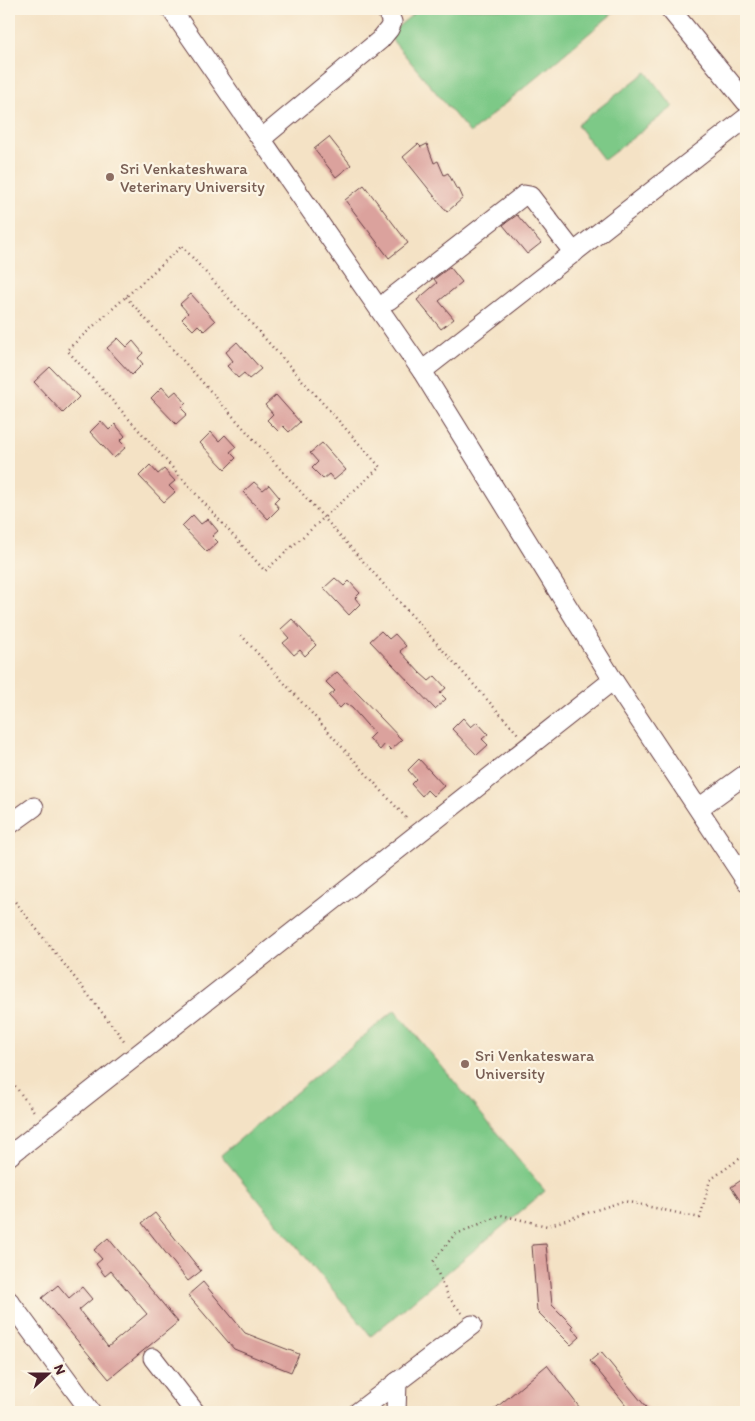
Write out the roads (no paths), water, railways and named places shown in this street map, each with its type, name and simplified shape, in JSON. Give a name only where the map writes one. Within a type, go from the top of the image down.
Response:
[{"type":"street","points":[[171,9],[422,371],[613,680],[746,881]]},
{"type":"street","points":[[261,139],[390,30],[392,22],[386,9]]},
{"type":"street","points":[[670,9],[746,102]]},
{"type":"street","points":[[422,371],[746,118]]},
{"type":"street","points":[[389,300],[524,196],[530,196],[574,253]]},
{"type":"street","points":[[9,1156],[613,680]]},
{"type":"street","points":[[699,808],[746,774]]},
{"type":"street","points":[[9,825],[34,807]]},
{"type":"street","points":[[9,1301],[90,1412]]},
{"type":"street","points":[[358,1412],[472,1325]]},
{"type":"street","points":[[153,1358],[195,1412]]},
{"type":"street","points":[[396,1412],[398,1382]]},
{"type":"place","name":"Sri Venkateshwara Veterinary University","points":[[110,177]]},
{"type":"place","name":"Sri Venkateswara University","points":[[465,1064]]}]
